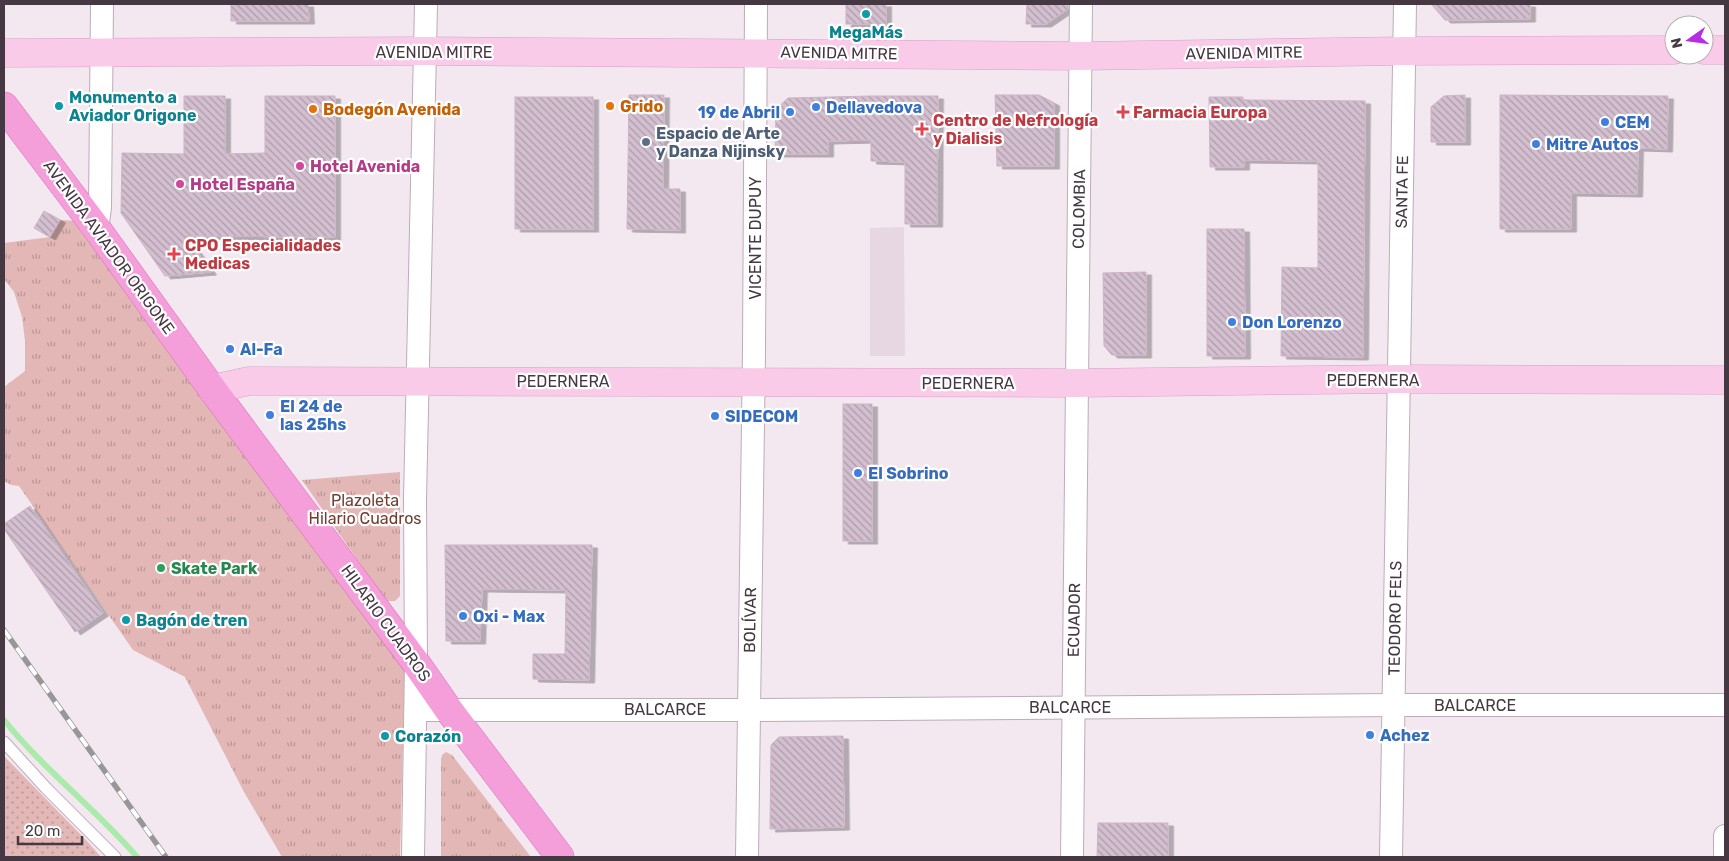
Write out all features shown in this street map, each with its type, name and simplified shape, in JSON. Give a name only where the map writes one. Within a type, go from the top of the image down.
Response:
[{"type":"main road","name":"AVENIDA MITRE","points":[[4,53],[426,52],[1081,56],[1404,51],[1664,50]]},
{"type":"main road","name":"AVENIDA AVIADOR ORIGONE","points":[[4,106],[97,229],[212,389]]},
{"type":"main road","name":"PEDERNERA","points":[[212,389],[250,381],[418,380],[1077,383],[1399,380],[1725,380]]},
{"type":"main road","name":"HILARIO CUADROS","points":[[212,389],[416,663],[448,709],[560,857]]},
{"type":"street","points":[[97,229],[100,208],[102,4]]},
{"type":"street","points":[[413,857],[416,710],[415,499],[426,4]]},
{"type":"street","name":"VICENTE DUPUY","points":[[754,382],[756,4]]},
{"type":"street","name":"COLOMBIA","points":[[1077,383],[1081,4]]},
{"type":"street","name":"SANTA FE","points":[[1399,380],[1405,4]]},
{"type":"street","name":"TEODORO FELS","points":[[1391,857],[1399,380]]},
{"type":"street","name":"BOLÍVAR","points":[[747,857],[754,382]]},
{"type":"street","name":"ECUADOR","points":[[1072,857],[1077,383]]},
{"type":"street","name":"BALCARCE","points":[[416,710],[1725,705]]},
{"type":"street","points":[[1725,836],[1725,857]]},
{"type":"lane","points":[[4,742],[46,788],[115,857]]},
{"type":"shaded area","points":[[904,227],[905,356],[870,356],[870,228]]},
{"type":"green space","points":[[60,220],[78,221],[405,662],[400,857],[282,857],[244,792],[185,677],[133,650],[19,486],[11,485],[4,481],[4,387],[25,371],[25,341],[22,317],[14,292],[4,279],[4,243],[50,237]]},
{"type":"green space","name":"Plazoleta Hilario Cuadros","points":[[400,472],[400,596],[395,601],[386,601],[302,480]]},
{"type":"green space","points":[[446,752],[452,755],[531,857],[441,857],[441,760],[442,755]]},
{"type":"green space","points":[[4,756],[87,841],[101,857],[4,857]]},
{"type":"green space","points":[[481,845],[491,857],[467,857]]},
{"type":"building","points":[[231,4],[308,4],[309,21],[231,21]]},
{"type":"building","name":"MegaMás","points":[[846,4],[886,4],[886,24],[846,24]]},
{"type":"building","points":[[1027,4],[1068,4],[1068,9],[1046,24],[1026,24]]},
{"type":"building","points":[[1431,4],[1530,4],[1530,19],[1445,20]]},
{"type":"building","name":"Espacio de Arte y Danza Nijinsky","points":[[629,95],[664,95],[663,189],[680,189],[680,230],[627,229]]},
{"type":"building","points":[[995,95],[1039,95],[1054,103],[1054,166],[997,166]]},
{"type":"building","points":[[1465,95],[1465,142],[1431,142],[1431,107],[1444,96]]},
{"type":"building","points":[[1500,95],[1668,96],[1667,149],[1638,148],[1637,194],[1571,193],[1571,229],[1500,229]]},
{"type":"building","points":[[184,96],[225,96],[225,154],[265,153],[265,96],[335,96],[335,237],[186,236],[211,272],[165,276],[121,213],[122,153],[184,154]]},
{"type":"building","points":[[938,96],[937,224],[905,224],[905,162],[871,161],[871,140],[828,141],[828,154],[775,154],[776,109],[788,98]]},
{"type":"building","points":[[515,97],[593,97],[593,229],[515,229]]},
{"type":"building","points":[[1209,97],[1243,97],[1243,100],[1365,101],[1363,357],[1281,356],[1282,267],[1318,268],[1318,161],[1244,160],[1244,167],[1210,167]]},
{"type":"building","points":[[44,211],[60,220],[50,237],[34,228]]},
{"type":"building","points":[[1207,229],[1244,229],[1245,356],[1207,356]]},
{"type":"building","points":[[1146,272],[1146,355],[1112,355],[1104,346],[1103,273]]},
{"type":"building","name":"El Sobrino","points":[[843,404],[872,404],[872,541],[843,541]]},
{"type":"building","points":[[30,506],[103,613],[75,632],[4,529],[4,524]]},
{"type":"building","name":"Oxi - Max","points":[[445,545],[592,545],[589,680],[533,679],[533,654],[565,654],[566,590],[482,589],[480,641],[446,641]]},
{"type":"building","points":[[843,736],[844,827],[770,829],[771,745],[779,737]]},
{"type":"building","points":[[1098,823],[1168,823],[1168,857],[1097,857]]},
{"type":"waterway","points":[[4,720],[36,756],[105,822],[137,857]]},
{"type":"railway","points":[[4,630],[166,857]]},
{"type":"place","name":"MegaMás","points":[[866,14]]},
{"type":"place","name":"Monumento a Aviador Origone","points":[[59,106]]},
{"type":"place","name":"Grido","points":[[610,106]]},
{"type":"place","name":"Dellavedova","points":[[816,107]]},
{"type":"place","name":"Bodegón Avenida","points":[[313,109]]},
{"type":"place","name":"19 de Abril","points":[[790,112]]},
{"type":"place","name":"Farmacia Europa","points":[[1123,112]]},
{"type":"place","name":"CEM","points":[[1605,122]]},
{"type":"place","name":"Centro de Nefrología y Dialisis","points":[[922,129]]},
{"type":"place","name":"Espacio de Arte y Danza Nijinsky","points":[[646,142]]},
{"type":"place","name":"Mitre Autos","points":[[1536,144]]},
{"type":"place","name":"Hotel Avenida","points":[[300,166]]},
{"type":"place","name":"Hotel España","points":[[180,184]]},
{"type":"place","name":"CPO Especialidades Medicas","points":[[174,254]]},
{"type":"place","name":"Don Lorenzo","points":[[1232,322]]},
{"type":"place","name":"Al-Fa","points":[[230,349]]},
{"type":"place","name":"El 24 de las 25hs","points":[[270,415]]},
{"type":"place","name":"SIDECOM","points":[[715,416]]},
{"type":"place","name":"El Sobrino","points":[[858,473]]},
{"type":"place","name":"Skate Park","points":[[161,568]]},
{"type":"place","name":"Oxi - Max","points":[[463,616]]},
{"type":"place","name":"Bagón de tren","points":[[126,620]]},
{"type":"place","name":"Achez","points":[[1370,735]]},
{"type":"place","name":"Corazón","points":[[385,736]]}]
